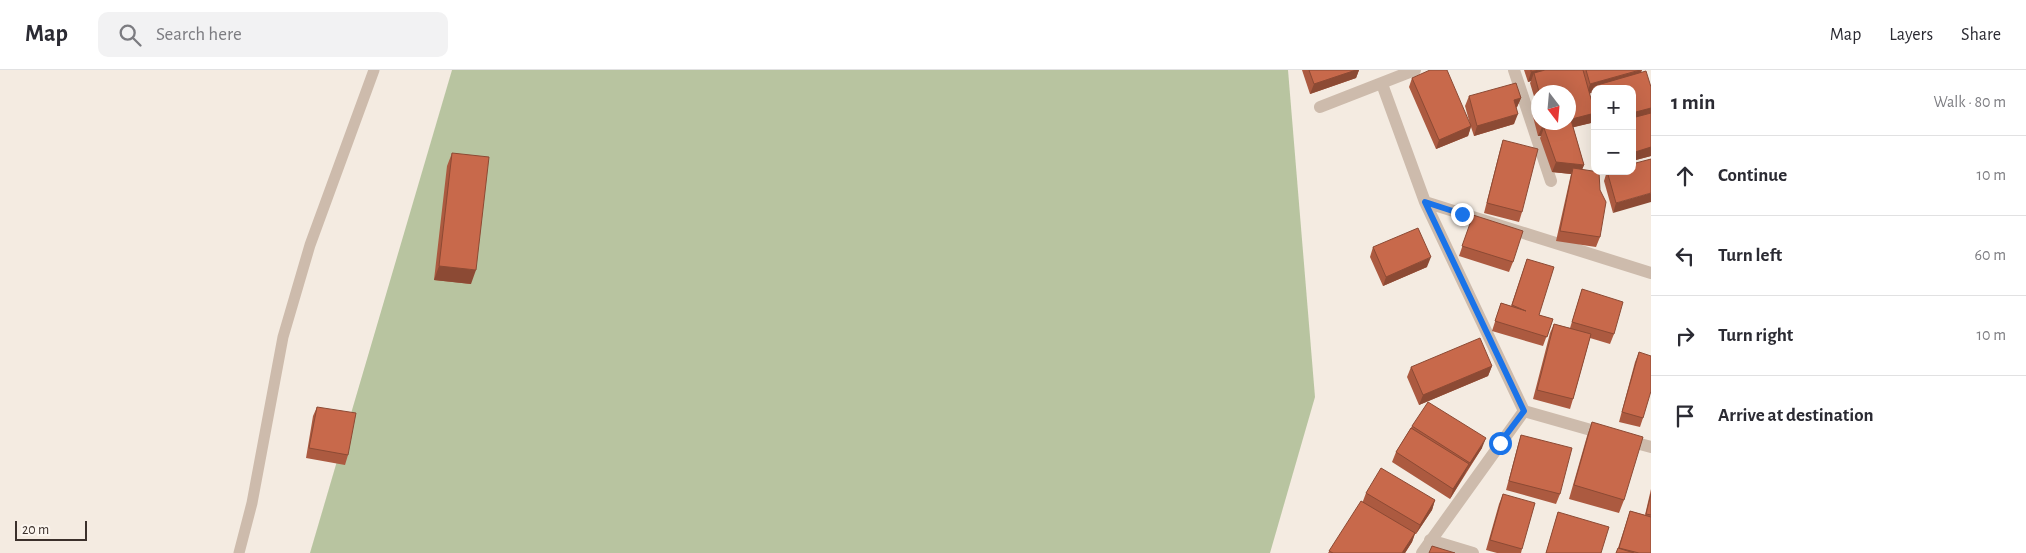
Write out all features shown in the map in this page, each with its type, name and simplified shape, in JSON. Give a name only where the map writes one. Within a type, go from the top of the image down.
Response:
[{"type":"street","points":[[1320,107],[1415,70]]},
{"type":"street","points":[[1514,70],[1551,181]]},
{"type":"street","points":[[1382,84],[1425,202],[1524,411],[1651,447]]},
{"type":"street","points":[[1425,202],[1651,273]]},
{"type":"street","points":[[1422,553],[1524,411]]},
{"type":"street","points":[[1430,540],[1472,553]]},
{"type":"lane","points":[[239,553],[252,503],[282,337],[310,246],[374,70]]},
{"type":"green space","points":[[452,70],[1288,70],[1315,397],[1270,553],[310,553]]},
{"type":"building","points":[[1309,70],[1356,70],[1314,84]]},
{"type":"building","points":[[1430,70],[1447,70],[1471,126],[1439,140],[1412,78]]},
{"type":"building","points":[[1545,70],[1583,70],[1591,99],[1591,114],[1576,118],[1576,85],[1537,85],[1534,73]]},
{"type":"building","points":[[1586,70],[1640,70],[1590,84]]},
{"type":"building","points":[[1646,71],[1651,87],[1651,108],[1636,112],[1636,85],[1597,85]]},
{"type":"building","points":[[1516,83],[1521,98],[1514,100],[1518,114],[1477,126],[1469,96]]},
{"type":"building","points":[[1651,113],[1651,147],[1636,152],[1636,130],[1636,117]]},
{"type":"building","points":[[1545,130],[1574,130],[1584,165],[1556,162]]},
{"type":"building","points":[[1503,140],[1538,149],[1522,212],[1487,203]]},
{"type":"building","points":[[452,153],[489,157],[476,270],[439,266]]},
{"type":"building","points":[[1651,159],[1651,193],[1616,203],[1608,175],[1636,175],[1636,163]]},
{"type":"building","points":[[1573,168],[1591,171],[1591,175],[1599,175],[1600,190],[1606,202],[1600,237],[1560,231]]},
{"type":"building","points":[[1473,215],[1523,231],[1513,262],[1462,246]]},
{"type":"building","points":[[1418,228],[1431,257],[1386,277],[1373,247]]},
{"type":"building","points":[[1527,259],[1554,267],[1539,315],[1553,319],[1547,337],[1495,321],[1501,303],[1526,311],[1512,305]]},
{"type":"building","points":[[1582,289],[1623,302],[1614,334],[1572,322]]},
{"type":"building","points":[[1554,324],[1591,334],[1573,399],[1537,390]]},
{"type":"building","points":[[1480,338],[1492,366],[1423,395],[1411,367]]},
{"type":"building","points":[[1639,352],[1651,356],[1651,391],[1643,418],[1622,412]]},
{"type":"building","points":[[1428,402],[1486,438],[1470,463],[1412,426]]},
{"type":"building","points":[[317,407],[356,413],[348,455],[309,448]]},
{"type":"building","points":[[1592,422],[1643,437],[1624,500],[1574,485]]},
{"type":"building","points":[[1411,428],[1469,464],[1453,489],[1396,452]]},
{"type":"building","points":[[1521,435],[1572,448],[1560,494],[1509,481]]},
{"type":"building","points":[[1381,468],[1435,500],[1420,525],[1366,493]]},
{"type":"building","points":[[1503,494],[1535,503],[1522,549],[1490,540]]},
{"type":"building","points":[[1651,494],[1651,515],[1646,514]]},
{"type":"building","points":[[1361,501],[1415,533],[1402,553],[1333,553],[1329,551]]},
{"type":"building","points":[[1630,511],[1651,517],[1651,553],[1639,553],[1619,548]]},
{"type":"building","points":[[1558,512],[1609,527],[1601,553],[1546,553]]},
{"type":"building","points":[[1432,546],[1455,553],[1429,553]]},
{"type":"building","points":[[1618,548],[1634,553],[1616,553]]},
{"type":"route","points":[[1462,214],[1425,202],[1524,411],[1500,443]]}]
